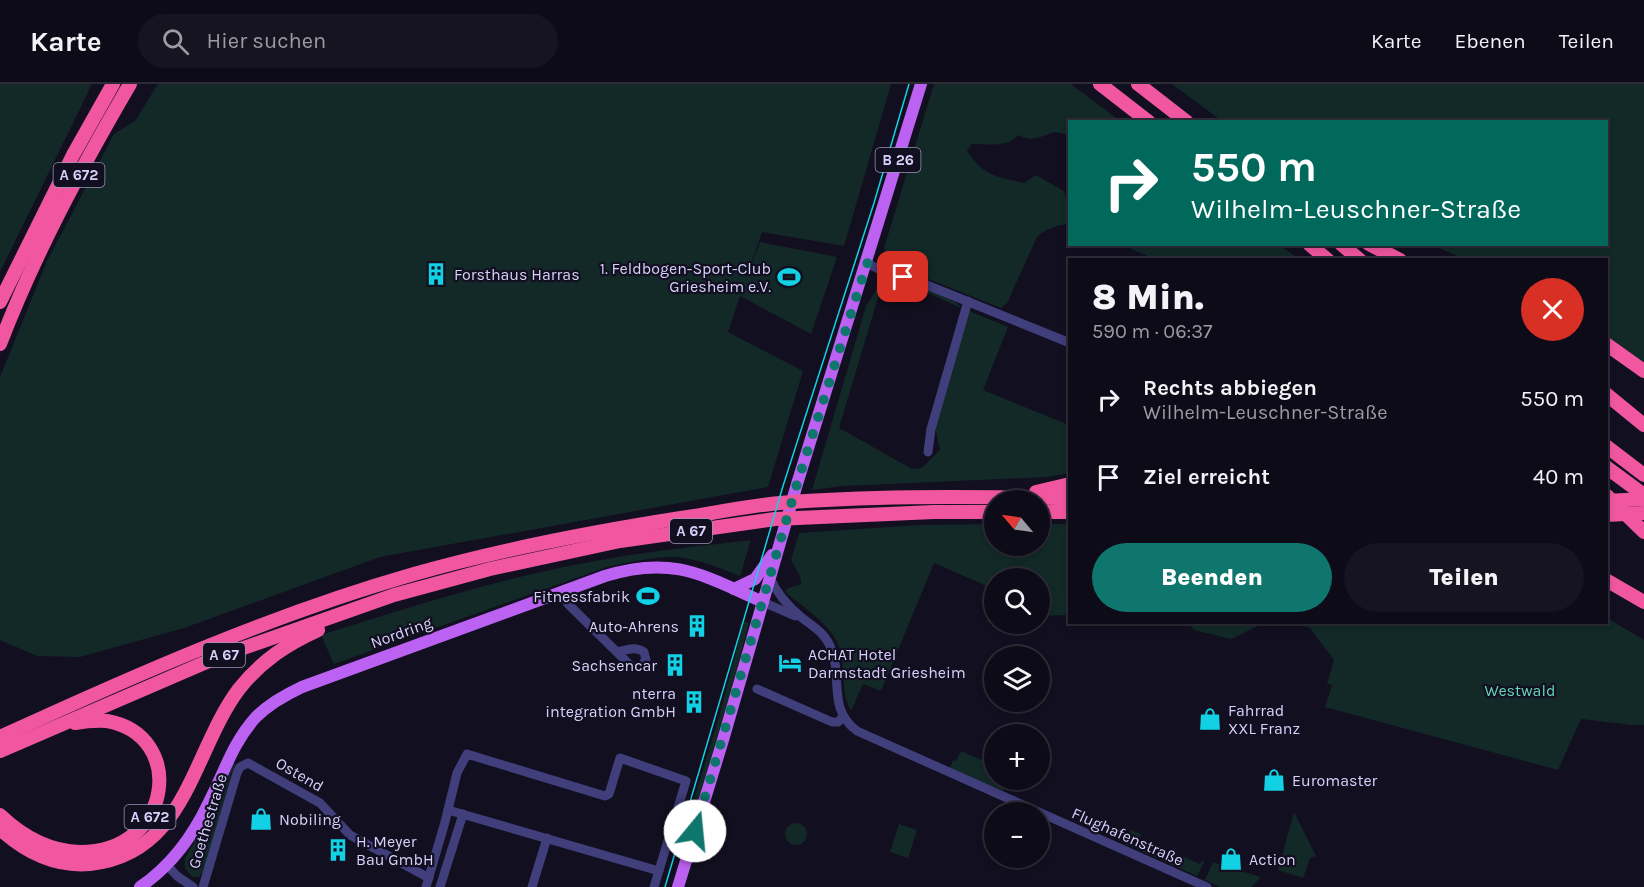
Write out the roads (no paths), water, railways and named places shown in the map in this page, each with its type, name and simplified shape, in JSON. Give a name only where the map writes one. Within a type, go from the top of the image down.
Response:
[{"type":"highway","name":"A 672","points":[[19,263],[73,155],[113,84]]},
{"type":"highway","name":"A 672","points":[[0,344],[49,232],[130,84]]},
{"type":"highway","points":[[1100,84],[1146,120]]},
{"type":"highway","points":[[1138,84],[1184,120]]},
{"type":"highway","points":[[1311,246],[1326,258]]},
{"type":"highway","points":[[1343,246],[1358,258]]},
{"type":"highway","points":[[1373,246],[1396,258]]},
{"type":"highway","points":[[0,302],[19,263]]},
{"type":"highway","points":[[0,312],[19,263]]},
{"type":"highway","points":[[1608,345],[1644,371]]},
{"type":"highway","points":[[1608,396],[1644,425]]},
{"type":"highway","points":[[1608,448],[1644,475]]},
{"type":"highway","points":[[1608,469],[1644,497]]},
{"type":"highway","name":"A 67","points":[[1046,490],[1068,484]]},
{"type":"highway","points":[[1608,497],[1644,532]]},
{"type":"highway","points":[[1608,501],[1644,497]]},
{"type":"highway","name":"A 67","points":[[0,736],[145,672],[303,610],[402,578],[499,552],[617,528],[778,503],[984,498]]},
{"type":"highway","name":"A 67","points":[[1050,498],[1068,498]]},
{"type":"highway","name":"A 67","points":[[0,751],[218,657],[394,595],[490,569],[631,539],[775,519],[984,512]]},
{"type":"highway","points":[[1050,512],[1068,512]]},
{"type":"highway","points":[[1608,515],[1644,513]]},
{"type":"highway","points":[[1608,581],[1644,602]]},
{"type":"highway","name":"A 67","points":[[222,718],[249,676],[274,654],[293,641],[394,595]]},
{"type":"highway","name":"A 672","points":[[0,829],[32,853],[68,864],[93,864],[117,858],[151,838],[175,810],[192,781],[222,718]]},
{"type":"highway","name":"A 672","points":[[0,814],[16,830],[36,843],[53,849],[74,852],[106,849],[131,837],[147,822],[157,803],[160,782],[155,761],[145,743],[128,729],[108,722],[97,720],[58,725]]},
{"type":"main road","name":"B 26","points":[[678,887],[797,484],[921,84]]},
{"type":"main road","points":[[734,589],[755,579],[780,541]]},
{"type":"main road","name":"Nordring","points":[[140,887],[167,865],[187,840],[203,815],[237,743],[254,719],[276,700],[318,680],[616,572],[654,566],[690,570],[763,602]]},
{"type":"street","points":[[867,263],[885,273],[912,279],[1068,342]]},
{"type":"street","points":[[928,452],[933,418],[968,301]]},
{"type":"street","points":[[757,689],[832,722],[838,722],[843,717],[838,700],[833,652],[825,637],[783,600],[770,578]]},
{"type":"street","points":[[563,592],[568,604],[617,652]]},
{"type":"street","points":[[763,602],[805,621]]},
{"type":"street","name":"Flughafenstraße","points":[[843,717],[849,725],[866,736],[1207,887]]},
{"type":"street","points":[[427,882],[457,773],[467,754],[605,796],[609,794],[620,758],[686,781],[654,887]]},
{"type":"street","name":"Ostend","points":[[242,765],[252,763],[315,799],[350,835],[427,882]]},
{"type":"street","name":"Goethestraße","points":[[203,887],[237,773],[242,765]]},
{"type":"street","points":[[448,810],[659,871]]},
{"type":"street","points":[[440,887],[463,814]]},
{"type":"street","points":[[532,887],[547,838]]},
{"type":"street","points":[[167,865],[177,876],[193,887]]},
{"type":"tram line","points":[[665,887],[783,486],[874,203],[909,84]]},
{"type":"place","name":"Forsthaus Harras","points":[[436,274]]},
{"type":"place","name":"1. Feldbogen-Sport-Club Griesheim e.V.","points":[[789,277]]},
{"type":"place","name":"Fitnessfabrik","points":[[648,596]]},
{"type":"place","name":"Auto-Ahrens","points":[[697,626]]},
{"type":"place","name":"ACHAT Hotel Darmstadt Griesheim","points":[[790,663]]},
{"type":"place","name":"Sachsencar","points":[[675,665]]},
{"type":"place","name":"nterra integration GmbH","points":[[694,702]]},
{"type":"place","name":"Fahrrad XXL Franz","points":[[1210,719]]},
{"type":"place","name":"Euromaster","points":[[1274,780]]},
{"type":"place","name":"Nobiling","points":[[261,819]]},
{"type":"place","name":"H. Meyer Bau GmbH","points":[[338,850]]},
{"type":"place","name":"Action","points":[[1231,859]]},
{"type":"park label","name":"Westwald","points":[[1520,690]]}]
